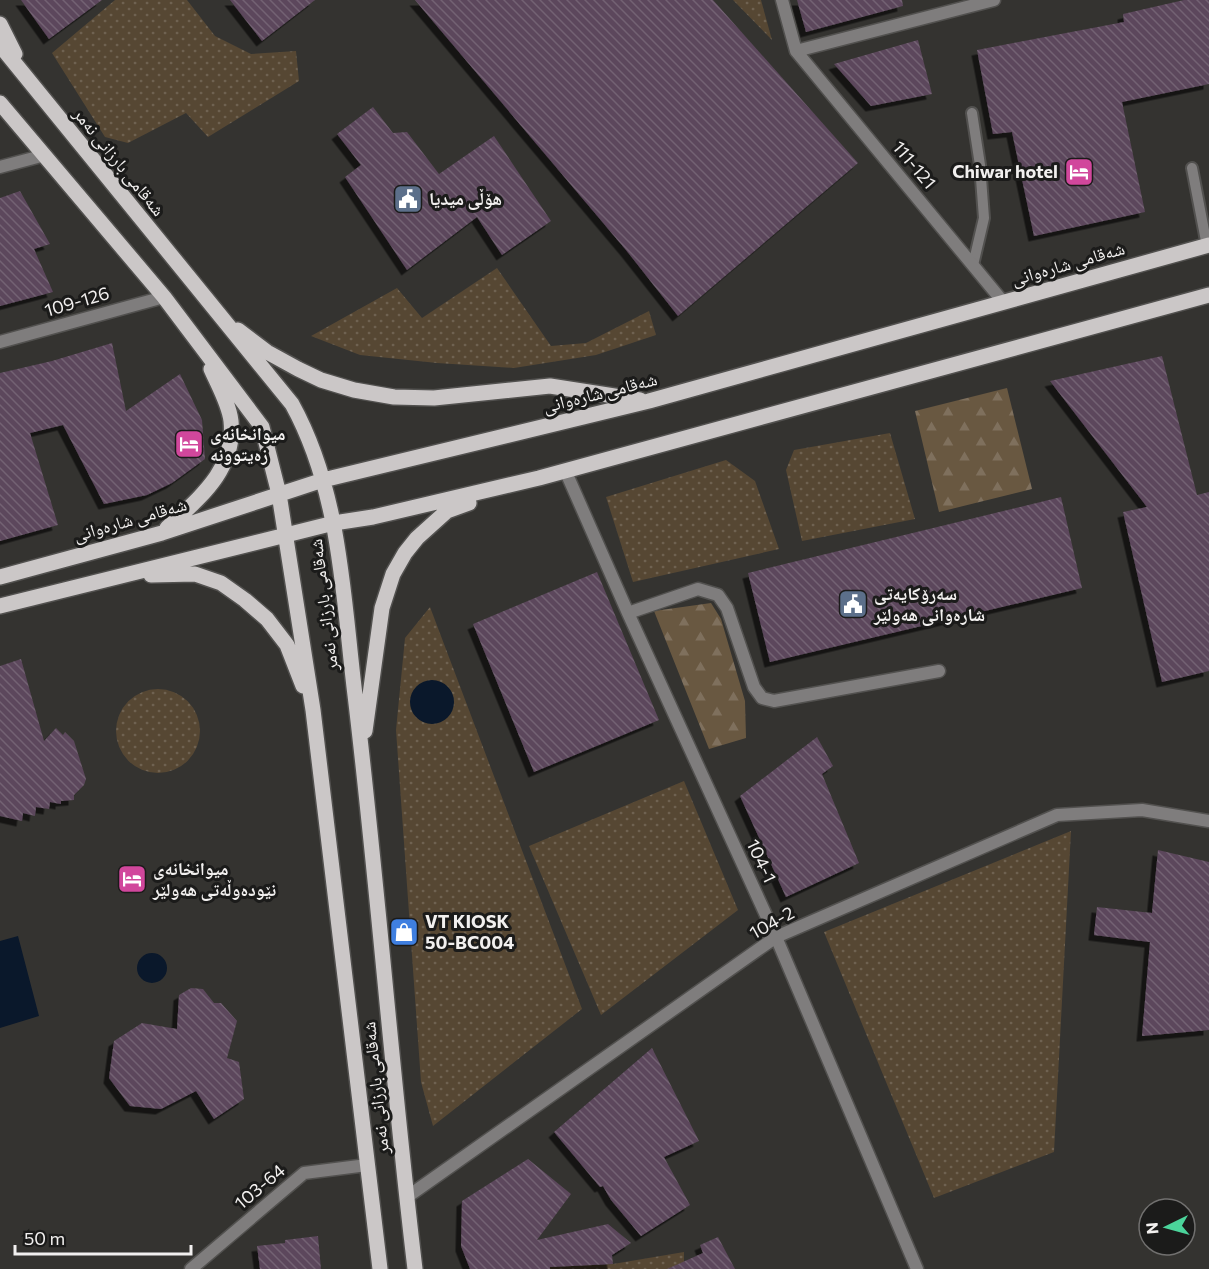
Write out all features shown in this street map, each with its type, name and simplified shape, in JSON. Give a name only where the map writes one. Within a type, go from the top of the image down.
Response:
[{"type":"main road","points":[[0,24],[25,76]]},
{"type":"main road","name":"شەقامی بارزانی نەمر","points":[[0,45],[292,405],[306,431],[323,480],[334,523],[362,752],[415,1269]]},
{"type":"main road","name":"شەقامی بارزانی نەمر","points":[[0,103],[164,297],[262,427],[279,494],[313,710],[380,1269]]},
{"type":"main road","name":"شەقامی شارەوانی","points":[[0,577],[162,533],[323,480],[649,401],[1208,245]]},
{"type":"main road","points":[[0,606],[334,523],[373,517],[539,477],[1209,295]]},
{"type":"main road","points":[[219,317],[267,352],[298,369],[321,380],[354,390],[394,397],[434,398],[550,386],[649,401]]},
{"type":"main road","points":[[162,533],[218,476],[231,447],[231,420],[222,394],[198,342]]},
{"type":"main road","points":[[362,752],[382,608],[393,574],[405,553],[417,538],[447,511],[539,477]]},
{"type":"main road","points":[[121,576],[195,574],[221,583],[246,600],[267,619],[286,645],[313,710]]},
{"type":"street","points":[[782,0],[796,51],[994,0]]},
{"type":"street","name":"111-121","points":[[796,51],[1004,303]]},
{"type":"street","points":[[0,167],[45,155]]},
{"type":"street","name":"109-126","points":[[0,342],[164,297]]},
{"type":"street","name":"104-1","points":[[566,470],[628,613],[776,937],[917,1269]]},
{"type":"street","points":[[628,613],[698,589],[718,595],[727,608],[754,687],[762,698],[774,700],[939,671]]},
{"type":"street","name":"104-2","points":[[407,1197],[776,937],[1057,815],[1142,810],[1209,821]]},
{"type":"street","name":"103-64","points":[[192,1269],[304,1173],[367,1165]]},
{"type":"lane","points":[[972,113],[981,165],[984,218],[973,265]]},
{"type":"lane","points":[[1192,168],[1208,245]]},
{"type":"shaded area","points":[[115,0],[187,0],[215,36],[251,54],[296,51],[299,81],[208,137],[186,113],[128,143],[105,137],[52,53]]},
{"type":"shaded area","points":[[733,0],[761,0],[772,40]]},
{"type":"shaded area","points":[[497,268],[551,346],[586,343],[649,311],[656,335],[596,355],[514,368],[360,355],[311,336],[397,288],[422,318]]},
{"type":"shaded area","points":[[890,433],[915,519],[802,541],[786,470],[794,450]]},
{"type":"shaded area","points":[[726,460],[755,481],[779,549],[633,582],[606,497]]},
{"type":"shaded area","points":[[430,607],[582,1009],[433,1126],[421,1082],[396,730],[405,638]]},
{"type":"shaded area","points":[[158,689],[174,692],[188,701],[197,715],[200,731],[197,747],[188,761],[174,770],[158,773],[142,770],[128,761],[119,747],[116,731],[119,715],[128,701],[142,692]]},
{"type":"shaded area","points":[[684,781],[738,910],[601,1015],[529,846]]},
{"type":"shaded area","points":[[1071,831],[1054,1152],[934,1198],[824,932]]},
{"type":"shaded area","points":[[684,1252],[684,1269],[550,1269],[550,1267],[613,1264]]},
{"type":"green space","points":[[1007,388],[1032,489],[939,512],[915,411]]},
{"type":"green space","points":[[711,603],[721,619],[745,701],[746,738],[709,749],[654,611]]},
{"type":"water","points":[[432,680],[448,686],[454,702],[448,718],[432,724],[416,718],[410,702],[416,686]]},
{"type":"water","points":[[18,936],[39,1016],[0,1028],[0,941]]},
{"type":"water","points":[[152,953],[163,957],[167,968],[163,979],[152,983],[141,979],[137,968],[141,957]]},
{"type":"building","points":[[21,0],[102,0],[49,39]]},
{"type":"building","points":[[230,0],[315,0],[262,41]]},
{"type":"building","points":[[415,0],[713,0],[858,163],[678,316],[626,250]]},
{"type":"building","points":[[797,0],[902,0],[903,6],[806,32]]},
{"type":"building","points":[[1184,0],[1209,0],[1209,84],[1122,102],[1145,212],[1034,236],[1012,132],[993,134],[977,50],[1124,22],[1123,14]]},
{"type":"building","points":[[918,40],[932,94],[871,106],[834,64]]},
{"type":"building","name":"هۆڵی میدیا","points":[[373,107],[393,133],[407,132],[439,174],[494,136],[551,221],[502,255],[477,217],[407,270],[345,177],[361,165],[337,134]]},
{"type":"building","points":[[20,191],[50,244],[34,249],[53,292],[0,306],[0,198]]},
{"type":"building","points":[[112,343],[126,411],[180,374],[202,420],[205,459],[172,483],[147,495],[104,504],[63,425],[30,433],[58,525],[0,541],[0,373],[52,361]]},
{"type":"building","points":[[1162,356],[1197,495],[1209,492],[1209,671],[1162,682],[1123,512],[1147,507],[1050,381]]},
{"type":"building","points":[[1061,497],[1082,588],[770,662],[748,573]]},
{"type":"building","points":[[597,572],[659,720],[534,772],[473,624]]},
{"type":"building","points":[[21,659],[44,741],[56,728],[63,735],[65,732],[74,741],[86,779],[84,785],[74,795],[74,800],[61,801],[61,804],[50,802],[49,809],[36,807],[35,816],[23,813],[22,821],[0,816],[0,666]]},
{"type":"building","points":[[817,737],[833,766],[822,774],[859,863],[786,897],[740,796]]},
{"type":"building","points":[[1158,850],[1209,862],[1209,1030],[1142,1036],[1150,942],[1094,935],[1097,907],[1152,913]]},
{"type":"building","points":[[191,988],[203,989],[214,1003],[221,1003],[237,1021],[227,1058],[239,1062],[244,1099],[214,1119],[196,1091],[161,1109],[130,1106],[109,1078],[114,1041],[142,1023],[177,1029],[179,995]]},
{"type":"building","points":[[652,1048],[699,1141],[664,1157],[690,1205],[641,1236],[611,1200],[603,1186],[600,1187],[554,1132]]},
{"type":"building","points":[[528,1159],[571,1194],[537,1240],[608,1224],[631,1243],[612,1255],[613,1264],[550,1267],[550,1269],[470,1269],[461,1246],[462,1201]]},
{"type":"building","points":[[318,1236],[321,1269],[260,1269],[257,1246]]},
{"type":"building","points":[[718,1237],[735,1269],[667,1269],[703,1253],[700,1245]]},
{"type":"place","name":"Chiwar hotel","points":[[1079,172]]},
{"type":"place","name":"هۆڵی میدیا","points":[[408,199]]},
{"type":"place","name":"میوانخانەی زەیتوونە","points":[[189,444]]},
{"type":"place","name":"سەرۆکایەتی شارەوانی هەولێر","points":[[853,604]]},
{"type":"place","name":"میوانخانەی نێودەوڵەتی هەولێر","points":[[132,879]]},
{"type":"place","name":"VT KIOSK 50-BC004","points":[[404,932]]}]
